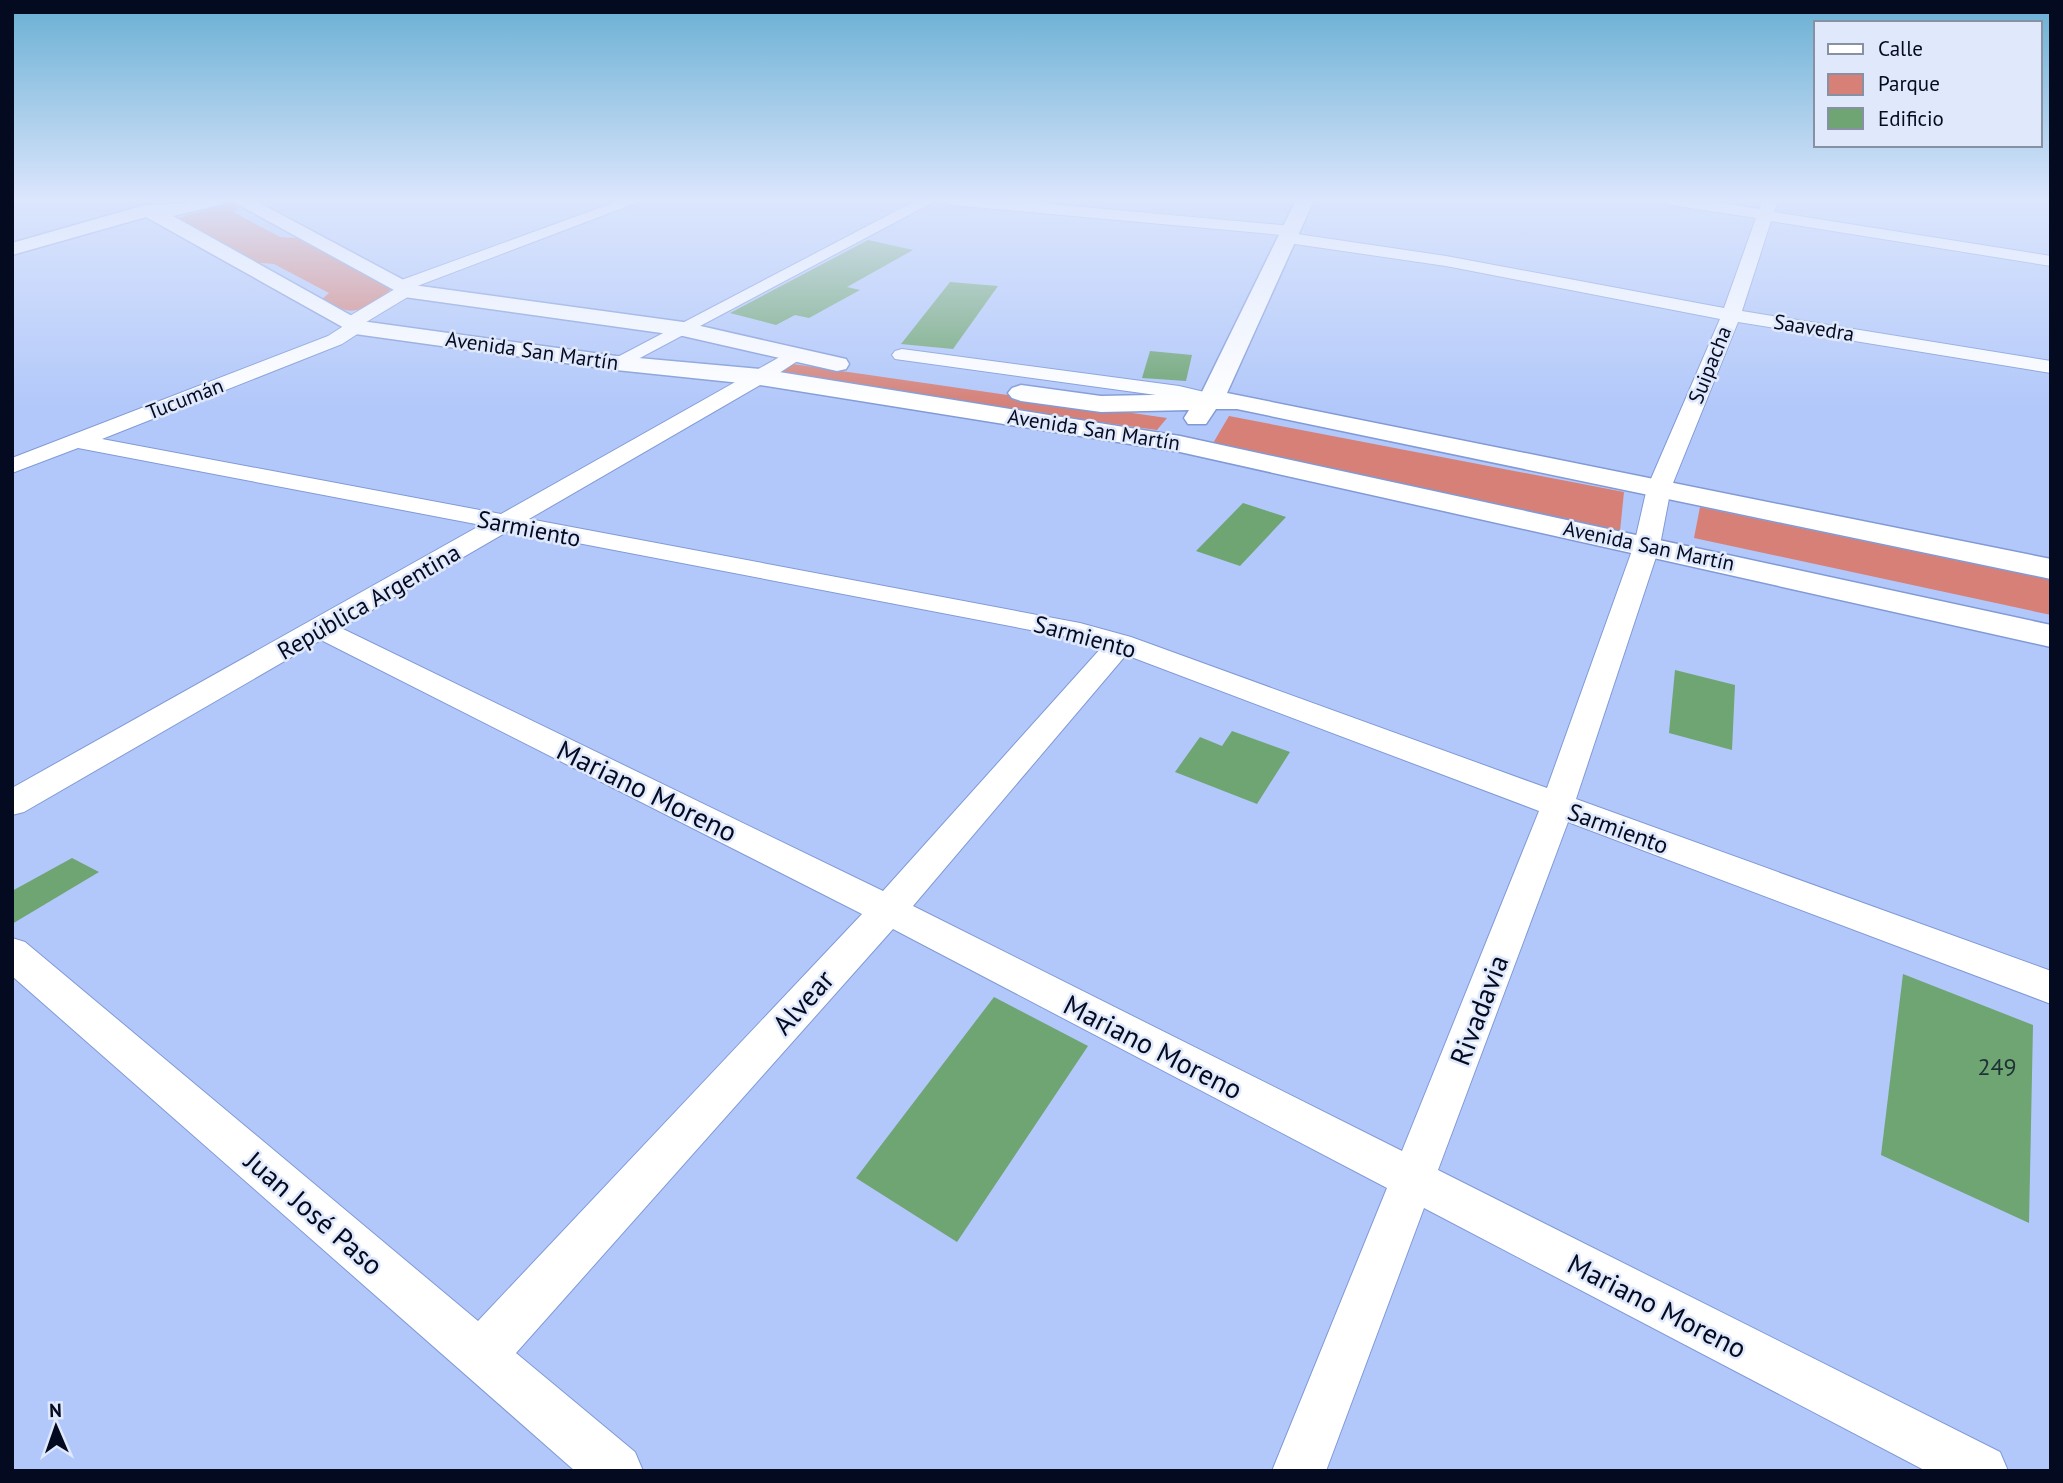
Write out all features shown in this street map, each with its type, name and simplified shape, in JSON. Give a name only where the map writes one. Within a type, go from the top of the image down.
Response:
[{"type":"main road","name":"Avenida San Martín","points":[[252,269],[352,326],[616,363],[760,377],[1180,444],[2051,636]]},
{"type":"main road","name":"Avenida San Martín","points":[[368,269],[403,288],[684,329],[792,356],[858,367]]},
{"type":"main road","points":[[1180,444],[1217,389],[1273,269]]},
{"type":"main road","name":"Avenida San Martín","points":[[884,372],[976,388],[1101,404],[1237,401],[2051,569]]},
{"type":"street","name":"Tucumán","points":[[12,466],[335,340],[403,288],[453,269]]},
{"type":"street","points":[[616,363],[798,269]]},
{"type":"street","name":"Saavedra","points":[[1489,269],[1731,315],[2051,367]]},
{"type":"street","name":"Suipacha","points":[[1647,545],[1659,488],[1731,315],[1746,269]]},
{"type":"street","points":[[902,355],[1179,392],[1209,400]]},
{"type":"street","name":"República Argentina","points":[[12,803],[321,629],[760,377],[792,356]]},
{"type":"street","name":"Sarmiento","points":[[77,441],[504,524],[1070,629],[1121,643],[2051,988]]},
{"type":"street","name":"Rivadavia","points":[[1299,1471],[1557,806],[1647,545]]},
{"type":"street","name":"Mariano Moreno","points":[[321,629],[888,910],[1981,1471]]},
{"type":"street","name":"Alvear","points":[[480,1356],[888,910],[1121,643]]},
{"type":"street","name":"Juan José Paso","points":[[12,953],[616,1471]]},
{"type":"green space","points":[[284,269],[355,269],[389,287],[390,291],[363,308],[350,311],[321,300],[329,293]]},
{"type":"green space","points":[[793,364],[1167,418],[1157,430],[770,378]]},
{"type":"green space","points":[[1229,416],[1624,492],[1620,531],[1209,450]]},
{"type":"green space","points":[[1700,507],[2051,580],[2051,615],[1694,538]]},
{"type":"building","points":[[813,269],[879,269],[847,287],[860,290],[809,318],[795,315],[776,325],[730,313]]},
{"type":"building","points":[[950,282],[998,286],[953,349],[901,344]]},
{"type":"building","points":[[1150,351],[1192,355],[1186,381],[1142,378]]},
{"type":"building","points":[[1243,503],[1286,517],[1240,566],[1196,551]]},
{"type":"building","points":[[1675,670],[1735,685],[1732,750],[1669,733]]},
{"type":"building","points":[[1232,731],[1290,752],[1257,804],[1175,772],[1200,737],[1222,746]]},
{"type":"building","points":[[72,858],[99,872],[12,924],[12,891]]},
{"type":"building","points":[[1903,974],[2033,1025],[2029,1223],[1881,1155]]},
{"type":"building","points":[[994,997],[1088,1046],[957,1242],[856,1178]]}]
